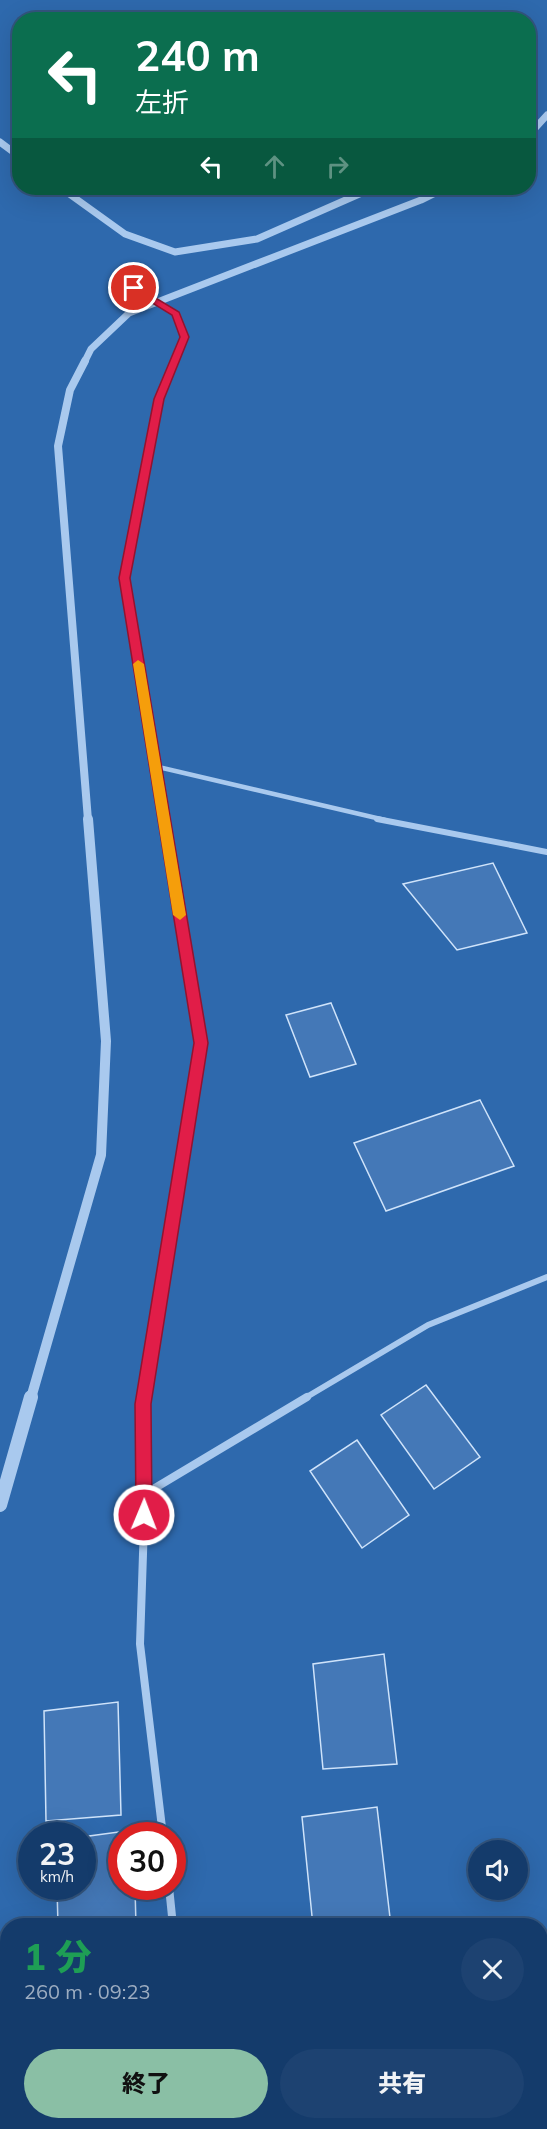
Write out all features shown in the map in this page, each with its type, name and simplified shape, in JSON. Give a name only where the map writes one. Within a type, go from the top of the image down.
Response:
[{"type":"street","points":[[536,129],[547,114]]},
{"type":"street","points":[[71,195],[125,234],[175,252],[257,239],[357,195]]},
{"type":"street","points":[[0,1505],[100,1155],[106,1041],[58,446],[70,390],[91,350],[129,313],[431,195]]},
{"type":"street","points":[[134,288],[176,314],[184,337],[159,399],[125,578],[201,1043],[143,1404],[145,1494],[140,1644],[161,1822]]},
{"type":"street","points":[[154,766],[349,813],[547,852]]},
{"type":"street","points":[[145,1494],[428,1325],[547,1277]]},
{"type":"street","points":[[170,1900],[172,1918]]},
{"type":"shaded area","points":[[0,0],[547,0],[547,1918],[0,1918]]},
{"type":"building","points":[[493,863],[527,933],[457,950],[403,884]]},
{"type":"building","points":[[331,1003],[356,1064],[310,1077],[286,1015]]},
{"type":"building","points":[[480,1100],[514,1166],[386,1211],[354,1143]]},
{"type":"building","points":[[426,1385],[480,1457],[434,1489],[381,1415]]},
{"type":"building","points":[[357,1440],[409,1515],[362,1548],[310,1471]]},
{"type":"building","points":[[384,1654],[397,1764],[323,1769],[313,1664]]},
{"type":"building","points":[[118,1702],[121,1815],[46,1821],[44,1711]]},
{"type":"building","points":[[377,1807],[390,1918],[312,1918],[302,1817]]},
{"type":"building","points":[[108,1833],[108,1900],[135,1900],[136,1918],[58,1918],[57,1900],[96,1900],[96,1835]]},
{"type":"slow traffic","points":[[138,664],[180,915]]},
{"type":"route","points":[[134,288],[176,314],[184,337],[159,399],[125,578],[201,1043],[143,1404],[144,1515]]}]
